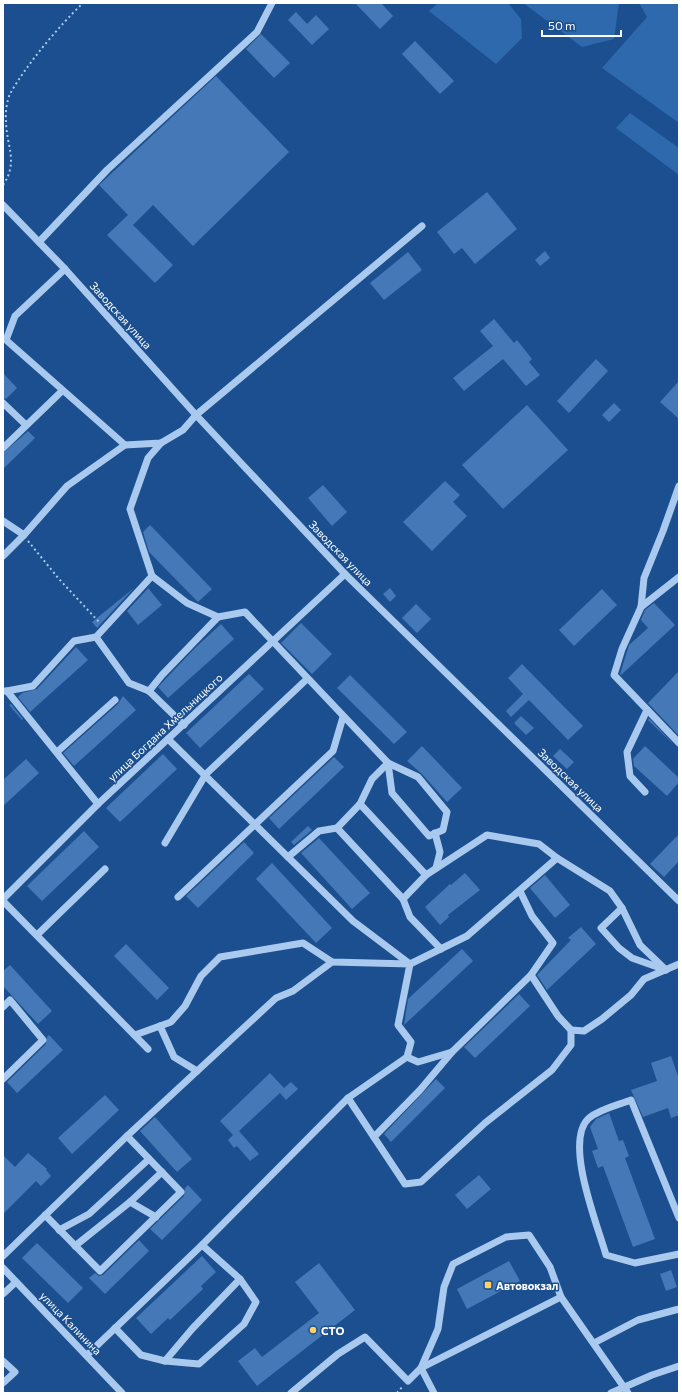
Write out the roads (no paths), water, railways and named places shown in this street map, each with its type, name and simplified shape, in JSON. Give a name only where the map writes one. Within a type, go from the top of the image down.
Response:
[{"type":"street","points":[[39,242],[108,170],[258,32],[272,3]]},
{"type":"street","name":"Заводская улица","points":[[3,205],[65,269],[196,415],[345,574],[679,901]]},
{"type":"street","points":[[388,763],[392,793],[429,836],[443,830],[447,812],[418,777],[388,763],[245,612],[218,617],[187,603],[152,576],[130,509],[148,458],[161,443],[183,430],[196,415],[422,226]]},
{"type":"street","points":[[65,269],[15,316],[6,340],[125,445]]},
{"type":"street","points":[[3,448],[62,391]]},
{"type":"street","points":[[3,402],[26,425]]},
{"type":"street","points":[[3,556],[24,535],[66,486],[125,445],[161,443]]},
{"type":"street","points":[[679,486],[663,532],[644,578],[641,607],[622,649],[614,675],[679,744]]},
{"type":"street","points":[[3,521],[24,535]]},
{"type":"street","name":"улица Богдана Хмельницкого","points":[[3,900],[98,804],[184,725],[271,641],[345,574]]},
{"type":"street","points":[[5,691],[33,686],[74,641],[96,637],[152,576]]},
{"type":"street","points":[[641,607],[679,577]]},
{"type":"street","points":[[149,691],[162,675],[218,617]]},
{"type":"street","points":[[96,637],[129,683],[149,691],[184,725]]},
{"type":"street","points":[[165,843],[206,774],[307,679]]},
{"type":"street","points":[[5,691],[57,752],[98,804]]},
{"type":"street","points":[[57,752],[115,700]]},
{"type":"street","points":[[645,792],[630,776],[627,752],[647,710]]},
{"type":"street","points":[[178,897],[333,751],[343,717]]},
{"type":"street","points":[[168,739],[206,774],[353,921],[410,964]]},
{"type":"street","points":[[288,857],[319,831],[337,828],[360,804],[372,779],[388,763]]},
{"type":"street","points":[[360,804],[426,875]]},
{"type":"street","points":[[337,828],[403,899],[410,917],[442,949]]},
{"type":"street","points":[[435,833],[440,852],[436,868]]},
{"type":"street","points":[[403,899],[426,875],[487,835],[539,844],[557,858],[610,891],[622,908],[640,945],[666,970]]},
{"type":"street","points":[[135,1035],[171,1022],[185,1006],[201,976],[220,957],[303,942],[332,962],[410,964],[467,936],[557,858]]},
{"type":"street","points":[[37,935],[105,869]]},
{"type":"street","points":[[374,1137],[420,1090],[452,1052],[531,975],[553,943],[532,916],[520,891]]},
{"type":"street","points":[[3,900],[148,1049]]},
{"type":"street","points":[[622,908],[601,928],[619,948],[632,958],[666,970]]},
{"type":"street","points":[[3,1256],[127,1136],[276,998],[294,991],[332,962]]},
{"type":"street","points":[[87,1355],[202,1245],[348,1098],[407,1057],[411,1042],[398,1025],[410,964]]},
{"type":"street","points":[[531,975],[558,1016],[571,1030],[584,1031],[631,995],[644,979],[679,964]]},
{"type":"street","points":[[3,1007],[10,1000],[43,1040],[3,1079]]},
{"type":"street","points":[[160,1026],[174,1057],[198,1071]]},
{"type":"street","points":[[348,1098],[405,1184],[421,1182],[485,1123],[552,1070],[571,1045],[571,1030]]},
{"type":"street","points":[[407,1057],[418,1062],[452,1052]]},
{"type":"street","points":[[679,1218],[631,1100],[608,1108],[589,1118],[580,1132],[580,1166],[606,1255],[635,1263],[679,1254]]},
{"type":"street","points":[[45,1215],[100,1271],[181,1192],[127,1136]]},
{"type":"street","points":[[59,1230],[89,1214],[149,1159]]},
{"type":"street","points":[[75,1246],[130,1202],[162,1172]]},
{"type":"street","points":[[130,1202],[156,1217]]},
{"type":"street","points":[[421,1368],[438,1329],[444,1287],[453,1264],[506,1237],[530,1235],[550,1267],[562,1297],[627,1390]]},
{"type":"street","points":[[115,1328],[141,1355],[165,1361],[199,1364],[244,1324],[256,1302],[240,1279],[202,1245]]},
{"type":"street","name":"улица Калинина","points":[[3,1268],[122,1393]]},
{"type":"street","points":[[165,1361],[192,1329],[240,1279]]},
{"type":"street","points":[[3,1294],[16,1282]]},
{"type":"street","points":[[291,1393],[338,1354],[365,1337],[408,1381],[421,1368],[562,1297]]},
{"type":"street","points":[[594,1343],[638,1320],[679,1309]]},
{"type":"street","points":[[3,1361],[15,1372],[3,1382]]},
{"type":"street","points":[[610,1393],[627,1390],[652,1374],[679,1366]]},
{"type":"street","points":[[421,1368],[434,1393]]},
{"type":"place","name":"Автовокзал","points":[[488,1285]]},
{"type":"place","name":"СТО","points":[[313,1330]]}]
